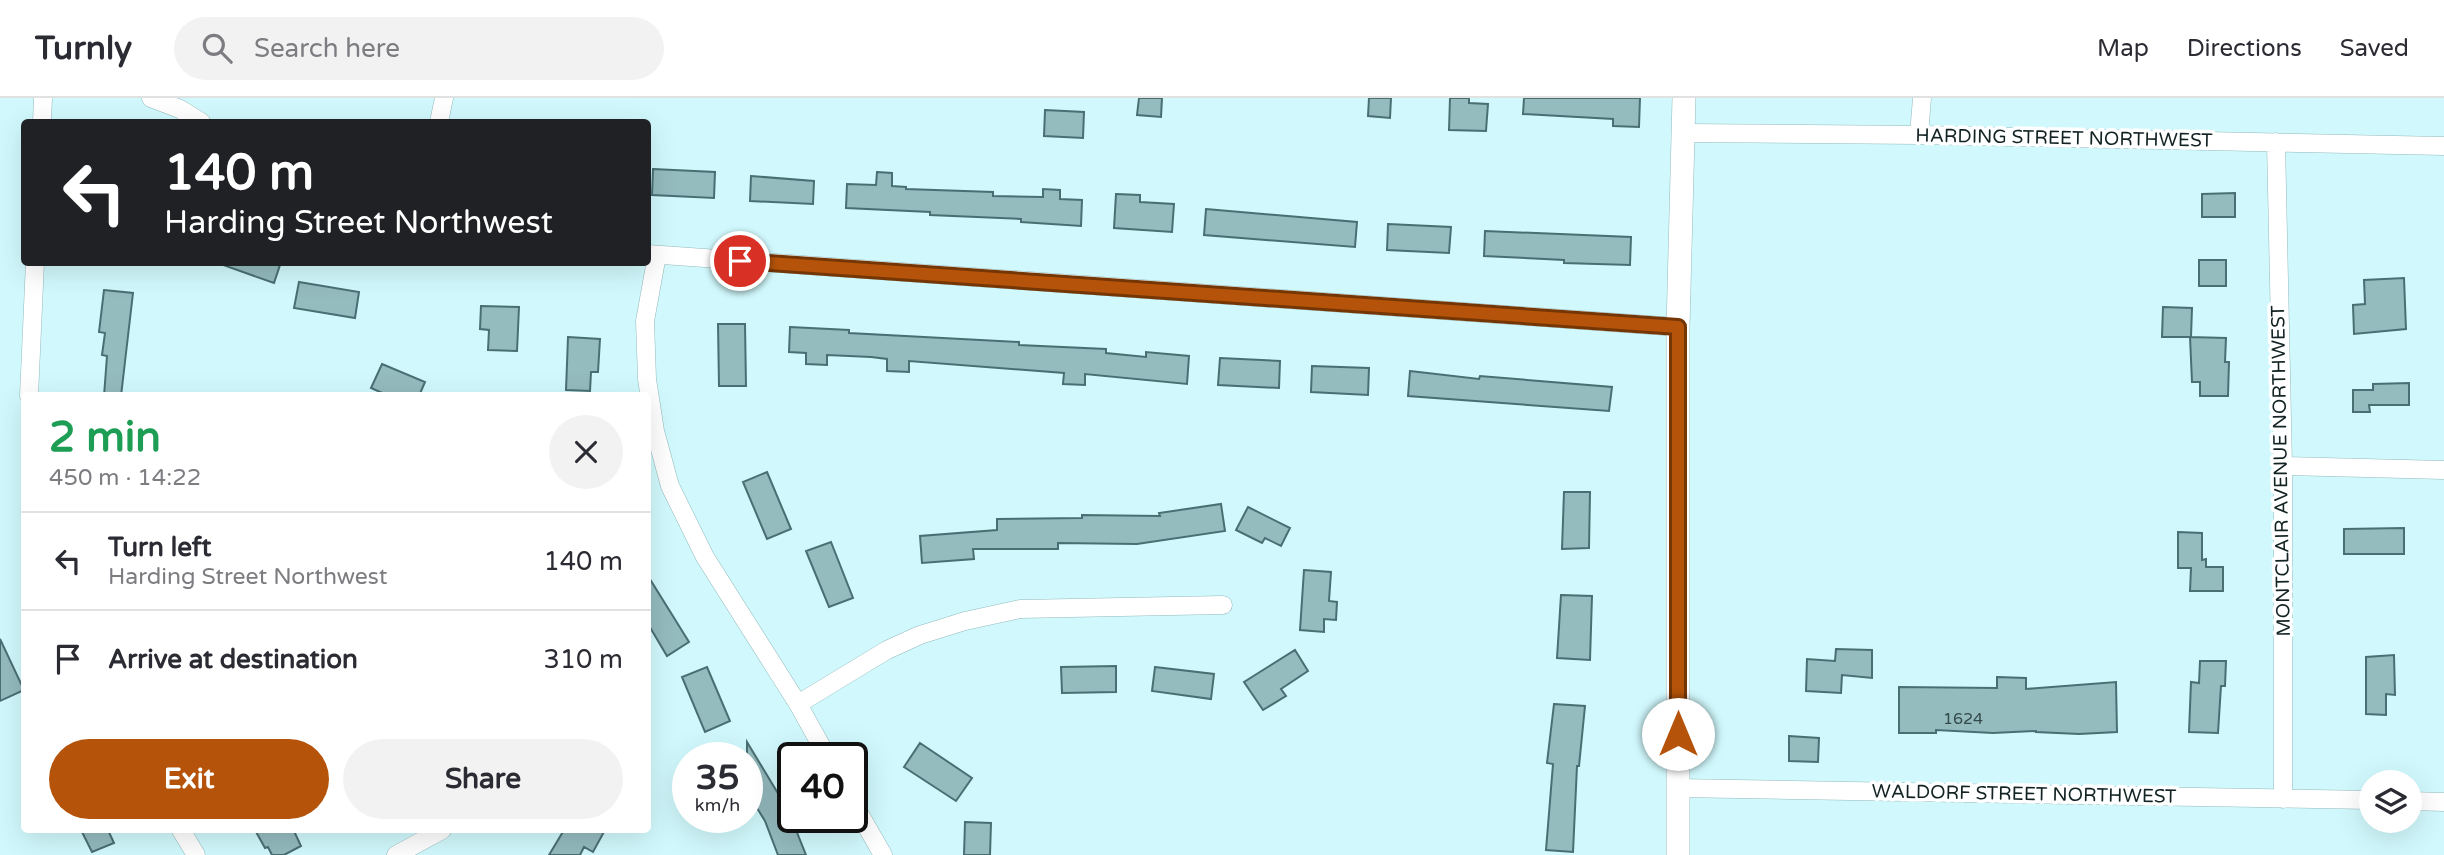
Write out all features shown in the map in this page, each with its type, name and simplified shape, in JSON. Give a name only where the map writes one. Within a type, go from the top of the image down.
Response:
[{"type":"street","points":[[42,119],[43,98]]},
{"type":"street","points":[[151,98],[180,109],[196,119]]},
{"type":"street","points":[[440,119],[444,98]]},
{"type":"street","points":[[1678,855],[1678,327],[1684,98]]},
{"type":"street","points":[[1919,135],[1922,98]]},
{"type":"street","name":"HARDING STREET NORTHWEST","points":[[1684,132],[2444,146]]},
{"type":"street","name":"MONTCLAIR AVENUE NORTHWEST","points":[[2276,142],[2283,466],[2283,799]]},
{"type":"street","points":[[652,255],[1678,327]]},
{"type":"street","points":[[29,392],[35,266]]},
{"type":"street","points":[[649,392],[645,321],[651,266]]},
{"type":"street","points":[[651,405],[670,486],[705,557],[819,742]]},
{"type":"street","points":[[2283,466],[2444,470]]},
{"type":"street","points":[[798,704],[887,650],[920,635],[965,621],[1020,609],[1223,605]]},
{"type":"street","name":"WALDORF STREET NORTHWEST","points":[[1678,788],[2359,800]]},
{"type":"street","points":[[2422,801],[2444,802]]},
{"type":"street","points":[[868,829],[883,855]]},
{"type":"street","points":[[183,833],[196,855]]},
{"type":"street","points":[[396,855],[436,833]]},
{"type":"building","points":[[1139,98],[1162,98],[1161,117],[1137,115]]},
{"type":"building","points":[[1369,98],[1391,98],[1390,118],[1368,116]]},
{"type":"building","points":[[1450,98],[1469,98],[1469,103],[1488,104],[1486,131],[1449,130]]},
{"type":"building","points":[[1524,98],[1640,98],[1639,127],[1613,126],[1613,119],[1523,114]]},
{"type":"building","points":[[1045,110],[1084,112],[1083,138],[1044,136]]},
{"type":"building","points":[[653,169],[715,172],[714,198],[652,195]]},
{"type":"building","points":[[877,172],[892,173],[892,186],[906,189],[1043,197],[1043,189],[1060,190],[1060,199],[1082,200],[1081,226],[1021,222],[1021,219],[930,215],[930,212],[846,208],[847,184],[876,185]]},
{"type":"building","points":[[751,176],[814,181],[813,204],[750,201]]},
{"type":"building","points":[[2235,193],[2235,217],[2202,217],[2202,194]]},
{"type":"building","points":[[1116,194],[1140,195],[1140,202],[1174,204],[1172,232],[1114,228]]},
{"type":"building","points":[[1206,209],[1357,222],[1355,247],[1204,235]]},
{"type":"building","points":[[1388,224],[1451,227],[1449,253],[1387,250]]},
{"type":"building","points":[[1485,231],[1631,237],[1630,265],[1484,256]]},
{"type":"building","points":[[2199,260],[2226,260],[2226,286],[2199,286]]},
{"type":"building","points":[[226,266],[280,266],[274,283]]},
{"type":"building","points":[[2404,278],[2406,329],[2354,334],[2353,305],[2365,304],[2364,280]]},
{"type":"building","points":[[299,282],[359,292],[355,318],[294,308]]},
{"type":"building","points":[[104,290],[133,293],[121,392],[104,392],[107,356],[102,355],[105,333],[99,332]]},
{"type":"building","points":[[481,306],[519,307],[517,351],[488,350],[489,330],[480,329]]},
{"type":"building","points":[[2163,307],[2192,308],[2191,337],[2162,337]]},
{"type":"building","points":[[718,324],[745,324],[746,386],[719,386]]},
{"type":"building","points":[[790,327],[1106,349],[1106,353],[1146,357],[1146,352],[1189,356],[1187,384],[1085,374],[1085,385],[1063,384],[1064,373],[909,361],[909,372],[887,371],[887,359],[871,357],[827,355],[827,365],[806,364],[806,353],[789,352]]},
{"type":"building","points":[[568,337],[600,339],[598,372],[591,372],[590,391],[566,390]]},
{"type":"building","points":[[2190,337],[2226,338],[2225,362],[2229,362],[2228,396],[2200,396],[2200,382],[2192,382]]},
{"type":"building","points":[[1220,358],[1280,361],[1279,388],[1218,385]]},
{"type":"building","points":[[382,364],[425,382],[421,392],[380,392],[371,388]]},
{"type":"building","points":[[1312,366],[1369,368],[1368,395],[1311,392]]},
{"type":"building","points":[[1410,371],[1479,379],[1480,376],[1612,387],[1609,411],[1408,396]]},
{"type":"building","points":[[2409,383],[2409,405],[2369,405],[2370,412],[2353,412],[2353,390],[2373,390],[2373,384]]},
{"type":"building","points":[[767,472],[791,529],[767,539],[743,482]]},
{"type":"building","points":[[1564,492],[1590,492],[1589,548],[1562,549]]},
{"type":"building","points":[[1221,504],[1225,531],[1137,544],[1058,543],[1058,549],[973,549],[974,559],[922,563],[920,536],[997,530],[997,519],[1082,518],[1082,515],[1160,516],[1159,513]]},
{"type":"building","points":[[1248,507],[1290,528],[1281,546],[1265,538],[1262,543],[1236,530]]},
{"type":"building","points":[[2404,528],[2404,554],[2344,554],[2344,529]]},
{"type":"building","points":[[2178,532],[2202,533],[2202,560],[2206,559],[2206,567],[2223,567],[2223,591],[2190,591],[2191,568],[2178,568]]},
{"type":"building","points":[[831,542],[853,598],[829,607],[806,551]]},
{"type":"building","points":[[1304,570],[1331,572],[1329,601],[1337,602],[1336,620],[1324,619],[1324,632],[1300,630]]},
{"type":"building","points":[[651,581],[689,642],[667,656],[651,629]]},
{"type":"building","points":[[1561,595],[1592,596],[1590,660],[1557,658]]},
{"type":"building","points":[[0,639],[21,684],[21,691],[0,701]]},
{"type":"building","points":[[1836,649],[1872,650],[1872,678],[1842,675],[1841,693],[1806,691],[1807,659],[1835,661]]},
{"type":"building","points":[[1295,650],[1308,671],[1281,689],[1286,696],[1263,710],[1244,682]]},
{"type":"building","points":[[2394,655],[2395,695],[2386,694],[2386,715],[2366,714],[2366,657]]},
{"type":"building","points":[[2200,661],[2226,661],[2225,686],[2221,686],[2218,733],[2189,732],[2191,682],[2199,683]]},
{"type":"building","points":[[1116,666],[1116,692],[1062,693],[1061,667]]},
{"type":"building","points":[[707,667],[730,721],[705,732],[682,677]]},
{"type":"building","points":[[1155,667],[1214,674],[1211,699],[1152,691]]},
{"type":"building","points":[[1997,677],[2026,678],[2026,689],[2116,682],[2117,732],[2079,734],[1936,730],[1936,733],[1899,733],[1899,687],[1997,688]]},
{"type":"building","points":[[1554,704],[1585,706],[1577,766],[1573,852],[1546,850],[1553,764],[1547,763]]},
{"type":"building","points":[[1789,736],[1819,738],[1818,762],[1789,761]]},
{"type":"building","points":[[920,743],[972,778],[956,801],[904,767]]},
{"type":"building","points":[[763,769],[777,792],[777,833],[797,833],[806,855],[778,855],[765,821]]},
{"type":"building","points":[[965,822],[991,823],[990,855],[964,855]]},
{"type":"building","points":[[82,833],[109,833],[114,843],[92,852]]},
{"type":"building","points":[[257,833],[295,833],[301,846],[284,855],[272,855],[268,847],[265,848]]},
{"type":"building","points":[[562,833],[603,833],[593,852],[584,847],[580,855],[549,855]]},
{"type":"route","points":[[740,261],[1678,327],[1678,734]]}]
